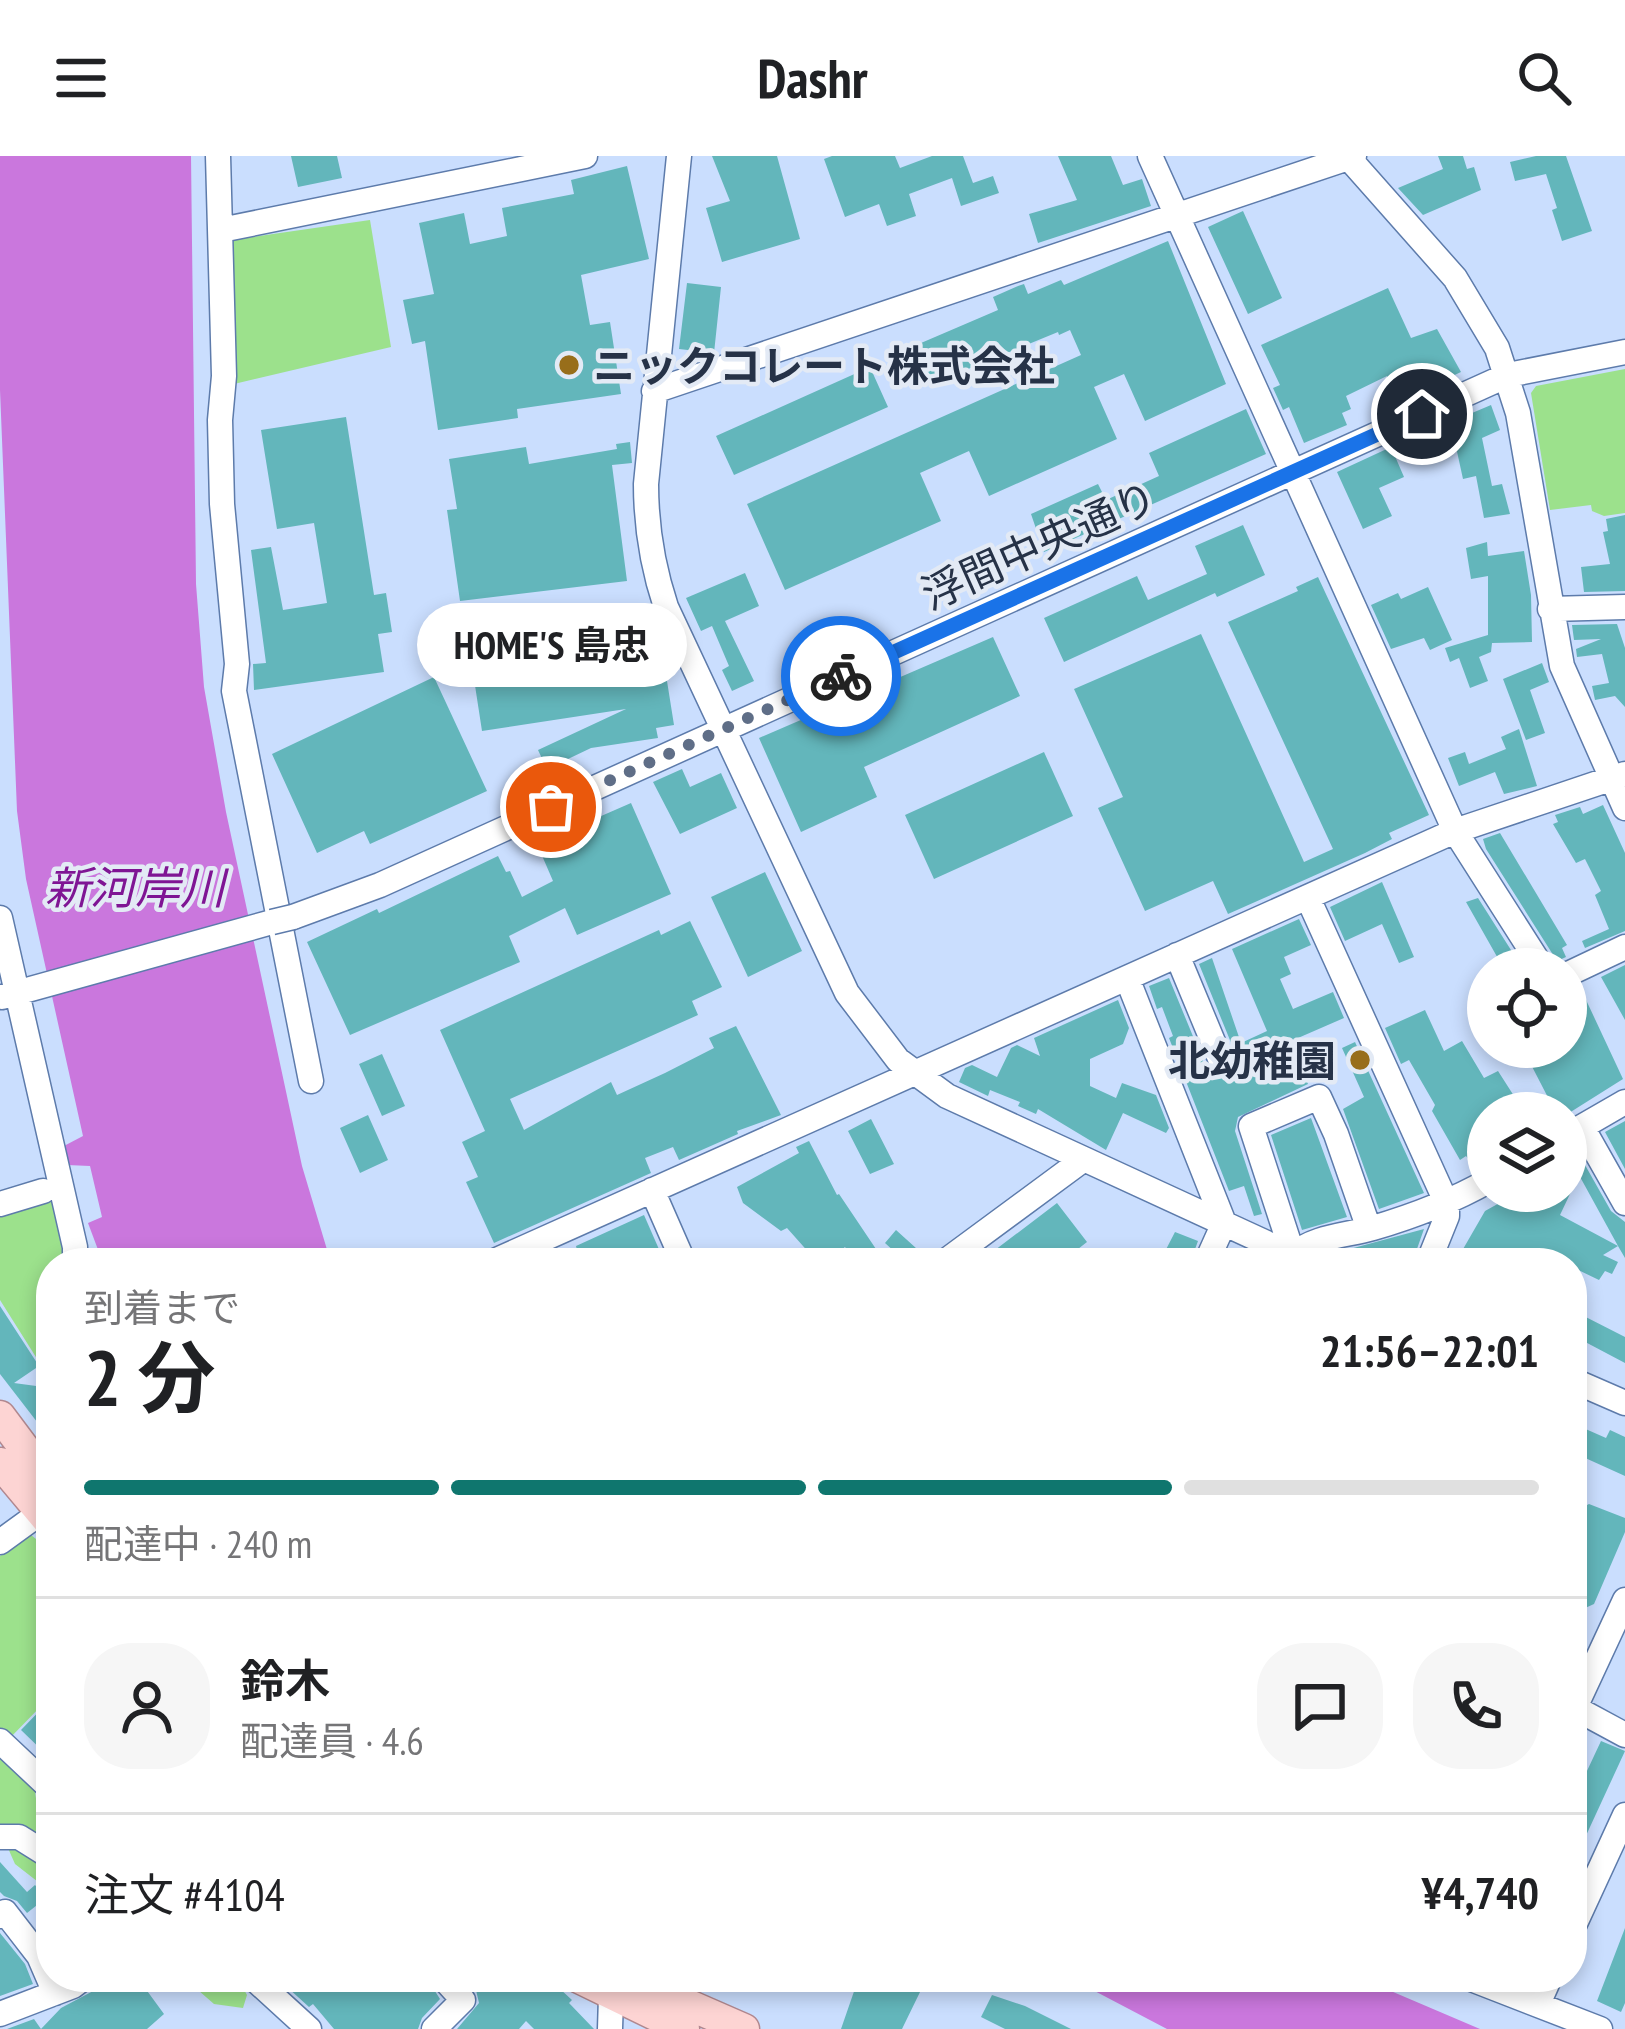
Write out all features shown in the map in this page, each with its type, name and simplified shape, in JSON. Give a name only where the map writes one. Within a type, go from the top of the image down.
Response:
[{"type":"main road","points":[[0,1416],[36,1483]]},
{"type":"main road","points":[[0,1463],[36,1495]]},
{"type":"main road","points":[[626,1992],[684,2029]]},
{"type":"main road","points":[[633,1992],[743,2029]]},
{"type":"street","points":[[218,156],[222,504],[237,664],[234,691],[310,1081]]},
{"type":"street","points":[[445,184],[446,156]]},
{"type":"street","points":[[221,230],[585,156]]},
{"type":"street","points":[[679,156],[646,484],[653,567],[666,607],[847,994],[881,1041],[914,1073],[968,1108],[1278,1248]]},
{"type":"street","points":[[1150,156],[1455,831],[1530,948]]},
{"type":"street","points":[[654,391],[1350,157],[1454,278],[1488,330],[1508,375],[1562,666],[1618,776],[1625,808]]},
{"type":"street","name":"浮間中央通り","points":[[12,994],[293,917],[380,885],[1508,375],[1625,352]]},
{"type":"street","points":[[1550,609],[1625,607]]},
{"type":"street","points":[[523,1248],[1455,831],[1618,776]]},
{"type":"street","points":[[1308,898],[1447,1204],[1434,1248]]},
{"type":"street","points":[[0,918],[12,994],[75,1248]]},
{"type":"street","points":[[1587,965],[1625,946]]},
{"type":"street","points":[[1177,955],[1222,1051]]},
{"type":"street","points":[[1127,978],[1224,1223],[1213,1248]]},
{"type":"street","points":[[1298,1248],[1251,1126],[1319,1097],[1369,1229]]},
{"type":"street","points":[[1587,1124],[1625,1102]]},
{"type":"street","points":[[1587,1150],[1625,1203]]},
{"type":"street","points":[[963,1248],[1084,1159]]},
{"type":"street","points":[[652,1190],[677,1248]]},
{"type":"street","points":[[0,1204],[43,1191]]},
{"type":"street","points":[[1305,1248],[1307,1243],[1369,1229],[1467,1193]]},
{"type":"street","points":[[1587,1386],[1625,1403]]},
{"type":"street","points":[[0,1542],[36,1516]]},
{"type":"street","points":[[1587,1681],[1625,1600]]},
{"type":"street","points":[[1587,1717],[1625,1735]]},
{"type":"street","points":[[0,1742],[36,1769]]},
{"type":"street","points":[[1587,1897],[1625,1815]]},
{"type":"street","points":[[0,1838],[19,1837],[36,1848]]},
{"type":"street","points":[[0,1916],[5,1912],[36,1952]]},
{"type":"street","points":[[268,1992],[309,2029]]},
{"type":"street","points":[[434,2029],[463,2000],[456,1992]]},
{"type":"street","points":[[610,2029],[617,1992]]},
{"type":"street","points":[[1506,1992],[1600,2029]]},
{"type":"street","points":[[1538,2004],[1543,1992]]},
{"type":"street","points":[[0,2014],[56,1993]]},
{"type":"green space","points":[[370,220],[391,347],[234,384],[232,240]]},
{"type":"green space","points":[[1625,369],[1625,513],[1604,516],[1592,511],[1591,505],[1550,510],[1531,393],[1536,386]]},
{"type":"green space","points":[[54,1198],[69,1248],[36,1248],[36,1357],[0,1300],[0,1216]]},
{"type":"green space","points":[[31,1535],[36,1539],[36,1711],[9,1739],[0,1731],[0,1556]]},
{"type":"green space","points":[[0,1758],[14,1763],[34,1785],[36,1880],[15,1864],[0,1830]]},
{"type":"green space","points":[[200,1992],[247,1995],[243,2008],[214,2004]]},
{"type":"water","name":"新河岸川","points":[[0,156],[191,156],[196,584],[204,687],[302,1166],[327,1248],[97,1248],[88,1223],[102,1217],[90,1166],[67,1165],[62,1147],[83,1136],[26,879],[17,811],[0,390]]},
{"type":"water","points":[[1097,1992],[1393,1992],[1480,2029],[1167,2029]]},
{"type":"building","points":[[291,156],[337,156],[342,178],[298,187]]},
{"type":"building","points":[[712,156],[777,156],[800,239],[722,262],[706,208],[730,201]]},
{"type":"building","points":[[895,156],[900,168],[932,156],[963,156],[973,183],[993,176],[999,193],[961,206],[952,178],[909,194],[916,216],[887,226],[879,204],[845,217],[824,159]]},
{"type":"building","points":[[1058,156],[1111,156],[1123,185],[1142,179],[1151,206],[1038,243],[1029,214],[1077,200]]},
{"type":"building","points":[[1438,156],[1463,156],[1467,169],[1474,167],[1481,190],[1423,215],[1398,188],[1443,169]]},
{"type":"building","points":[[1566,156],[1592,231],[1562,241],[1546,174],[1515,181],[1510,162]]},
{"type":"building","points":[[627,166],[649,259],[581,275],[590,325],[610,322],[621,394],[517,409],[518,418],[438,430],[425,341],[412,344],[403,300],[434,294],[419,223],[464,213],[470,244],[507,236],[502,208],[574,194],[571,180]]},
{"type":"building","points":[[1243,211],[1282,298],[1248,314],[1208,227]]},
{"type":"building","points":[[1168,241],[1226,384],[1145,421],[1124,374],[1094,387],[1117,439],[989,496],[969,451],[920,473],[941,521],[785,590],[747,504],[1081,355],[1070,330],[1058,332],[924,387],[907,349],[998,310],[993,297],[1018,286],[1024,284],[1028,294],[1061,280],[1064,285]]},
{"type":"building","points":[[687,283],[721,287],[714,353],[679,349]]},
{"type":"building","points":[[1388,288],[1411,338],[1437,329],[1461,372],[1399,401],[1387,376],[1346,396],[1351,409],[1342,413],[1347,425],[1304,443],[1289,407],[1283,410],[1273,388],[1280,385],[1261,345]]},
{"type":"building","points":[[870,367],[888,407],[734,475],[716,436]]},
{"type":"building","points":[[1491,405],[1500,430],[1482,438],[1492,486],[1502,484],[1510,514],[1484,518],[1476,476],[1463,479],[1456,447],[1431,459],[1420,435]]},
{"type":"building","points":[[1246,409],[1266,454],[1044,552],[1031,514],[1098,484],[1106,500],[1159,476],[1149,453]]},
{"type":"building","points":[[346,417],[374,595],[386,593],[392,632],[378,634],[384,672],[254,690],[253,664],[266,663],[251,550],[271,547],[283,610],[327,603],[314,523],[277,529],[261,430]]},
{"type":"building","points":[[630,442],[632,463],[612,465],[627,581],[460,601],[447,510],[457,509],[449,459],[526,447],[529,464],[617,449],[616,444]]},
{"type":"building","points":[[1391,447],[1404,477],[1379,488],[1392,516],[1363,529],[1337,472]]},
{"type":"building","points":[[1625,515],[1625,591],[1584,592],[1581,567],[1610,564],[1603,532],[1608,531],[1606,519]]},
{"type":"building","points":[[1243,525],[1265,575],[1064,662],[1044,618],[1137,576],[1148,600],[1207,574],[1195,546]]},
{"type":"building","points":[[1487,542],[1488,556],[1524,551],[1532,642],[1492,643],[1491,652],[1479,657],[1488,681],[1470,688],[1459,658],[1450,662],[1445,648],[1488,635],[1488,576],[1471,579],[1466,548]]},
{"type":"building","points":[[745,573],[759,606],[725,621],[754,681],[732,691],[722,670],[729,666],[712,626],[701,631],[686,598]]},
{"type":"building","points":[[1318,577],[1429,815],[1389,833],[1392,839],[1365,853],[1228,914],[1213,881],[1145,911],[1098,808],[1123,797],[1074,689],[1201,634],[1304,862],[1333,849],[1228,622]]},
{"type":"building","points":[[1428,587],[1452,640],[1430,650],[1424,638],[1391,649],[1371,605]]},
{"type":"building","points":[[650,613],[661,682],[667,681],[674,725],[656,728],[658,738],[591,748],[547,769],[538,750],[626,709],[482,731],[468,640]]},
{"type":"building","points":[[1617,624],[1625,648],[1625,707],[1615,696],[1595,700],[1592,686],[1609,683],[1602,654],[1577,657],[1576,649],[1601,639],[1574,640],[1572,625]]},
{"type":"building","points":[[993,637],[1020,696],[864,767],[877,797],[801,832],[759,738]]},
{"type":"building","points":[[1542,663],[1549,682],[1530,690],[1545,733],[1526,740],[1503,679]]},
{"type":"building","points":[[434,677],[487,791],[370,844],[364,831],[317,853],[272,754]]},
{"type":"building","points":[[1519,729],[1537,786],[1504,794],[1495,772],[1459,786],[1448,758],[1465,752],[1469,764],[1506,749],[1501,737]]},
{"type":"building","points":[[1044,752],[1073,816],[934,879],[905,815]]},
{"type":"building","points":[[682,769],[690,787],[721,773],[737,808],[680,834],[653,782]]},
{"type":"building","points":[[631,803],[671,894],[577,935],[565,908],[509,936],[520,962],[350,1035],[307,942],[498,856],[522,897],[553,881],[537,844]]},
{"type":"building","points":[[1603,805],[1625,853],[1625,931],[1585,948],[1582,941],[1609,929],[1595,895],[1601,891],[1585,859],[1576,863],[1553,824],[1558,822],[1555,815],[1580,807],[1583,814]]},
{"type":"building","points":[[1500,833],[1567,945],[1549,948],[1483,839]]},
{"type":"building","points":[[765,872],[802,951],[748,977],[711,897]]},
{"type":"building","points":[[1382,882],[1414,957],[1399,963],[1382,924],[1345,941],[1330,907]]},
{"type":"building","points":[[1478,898],[1510,948],[1492,948],[1466,902]]},
{"type":"building","points":[[1299,919],[1311,945],[1284,957],[1291,974],[1280,979],[1293,1009],[1333,992],[1344,1018],[1298,1038],[1308,1061],[1300,1064],[1308,1084],[1238,1117],[1235,1131],[1262,1214],[1254,1216],[1244,1186],[1229,1191],[1169,1038],[1173,1036],[1162,1007],[1157,1009],[1149,986],[1169,978],[1206,1068],[1218,1077],[1228,1076],[1237,1064],[1236,1055],[1199,964],[1212,958],[1241,1043],[1267,1031],[1232,949]]},
{"type":"building","points":[[690,921],[722,987],[692,1001],[698,1015],[510,1099],[524,1130],[611,1082],[617,1095],[665,1073],[714,1048],[709,1038],[736,1026],[781,1115],[679,1160],[673,1147],[645,1158],[651,1173],[494,1243],[466,1182],[478,1177],[462,1142],[485,1131],[440,1030],[659,930],[661,935]]},
{"type":"building","points":[[1625,965],[1625,1020],[1601,977]]},
{"type":"building","points":[[1118,1000],[1129,1028],[1123,1044],[1090,1059],[1090,1086],[1116,1098],[1122,1083],[1156,1095],[1169,1128],[1166,1133],[1123,1113],[1106,1150],[1038,1109],[1036,1114],[1018,1106],[1020,1102],[990,1090],[988,1096],[959,1082],[965,1068],[972,1065],[997,1077],[1017,1045],[1040,1056],[1034,1038]]},
{"type":"building","points":[[1587,1002],[1623,1079],[1587,1102],[1587,1092],[1545,1092],[1533,1068],[1587,1068]]},
{"type":"building","points":[[1425,1010],[1444,1051],[1462,1041],[1467,1068],[1478,1068],[1484,1078],[1498,1071],[1511,1092],[1467,1092],[1467,1157],[1460,1160],[1432,1111],[1435,1105],[1409,1060],[1401,1064],[1385,1028]]},
{"type":"building","points":[[1355,1042],[1424,1193],[1379,1209],[1343,1109],[1364,1097],[1342,1048]]},
{"type":"building","points":[[382,1054],[405,1106],[382,1116],[359,1064]]},
{"type":"building","points":[[368,1115],[388,1160],[360,1173],[340,1128]]},
{"type":"building","points":[[1311,1118],[1347,1217],[1302,1230],[1271,1135]]},
{"type":"building","points":[[871,1119],[894,1164],[870,1174],[848,1131]]},
{"type":"building","points":[[1625,1121],[1625,1169],[1605,1132]]},
{"type":"building","points":[[809,1141],[837,1195],[875,1248],[805,1248],[787,1228],[781,1231],[743,1203],[737,1187],[799,1153],[796,1147]]},
{"type":"building","points":[[1587,1168],[1611,1211],[1625,1222],[1625,1258],[1587,1190]]},
{"type":"building","points":[[1057,1203],[1087,1242],[1079,1248],[998,1248]]},
{"type":"building","points":[[1484,1212],[1561,1212],[1618,1246],[1603,1255],[1618,1262],[1612,1274],[1605,1271],[1599,1280],[1587,1274],[1587,1248],[1464,1248]]},
{"type":"building","points":[[644,1215],[658,1248],[576,1248]]},
{"type":"building","points":[[1424,1229],[1417,1248],[1354,1248]]},
{"type":"building","points":[[896,1230],[916,1248],[890,1248],[885,1243]]},
{"type":"building","points":[[1175,1232],[1198,1241],[1195,1248],[1167,1248]]},
{"type":"building","points":[[0,1306],[36,1361],[36,1368],[14,1383],[36,1386],[36,1421],[0,1374]]},
{"type":"building","points":[[1587,1318],[1625,1337],[1625,1363],[1587,1343]]},
{"type":"building","points":[[1587,1430],[1606,1438],[1610,1430],[1625,1437],[1625,1476],[1587,1459]]},
{"type":"building","points":[[1587,1505],[1625,1518],[1625,1532],[1594,1604],[1587,1607]]},
{"type":"building","points":[[36,1714],[36,1744],[21,1730]]},
{"type":"building","points":[[1601,1741],[1625,1751],[1587,1833],[1587,1771]]},
{"type":"building","points":[[0,1862],[27,1892],[36,1886],[36,1906],[27,1913],[0,1892]]},
{"type":"building","points":[[1625,1928],[1625,2003],[1621,2012],[1597,2001]]},
{"type":"building","points":[[0,1933],[25,1964],[33,1984],[0,1996]]},
{"type":"building","points":[[91,1992],[148,1992],[164,2014],[147,2029],[41,2029],[61,2008]]},
{"type":"building","points":[[292,1992],[436,1992],[440,1999],[418,2029],[334,2029],[313,2004],[309,2007]]},
{"type":"building","points":[[476,1992],[563,1992],[594,2029],[534,2029],[526,2021],[519,2029],[457,2029],[479,2003]]},
{"type":"building","points":[[854,1992],[920,1992],[902,2029],[841,2029]]},
{"type":"building","points":[[992,1995],[1071,2029],[1005,2029],[981,2017]]},
{"type":"building","points":[[34,2019],[41,2029],[7,2029]]},
{"type":"way so far","points":[[551,807],[841,676]]},
{"type":"place","name":"ニックコレート株式会社","points":[[569,365]]},
{"type":"place","name":"HOME'S 島忠","points":[[551,807]]},
{"type":"place","name":"北幼稚園","points":[[1360,1060]]},
{"type":"route","points":[[841,676],[1422,414]]}]
